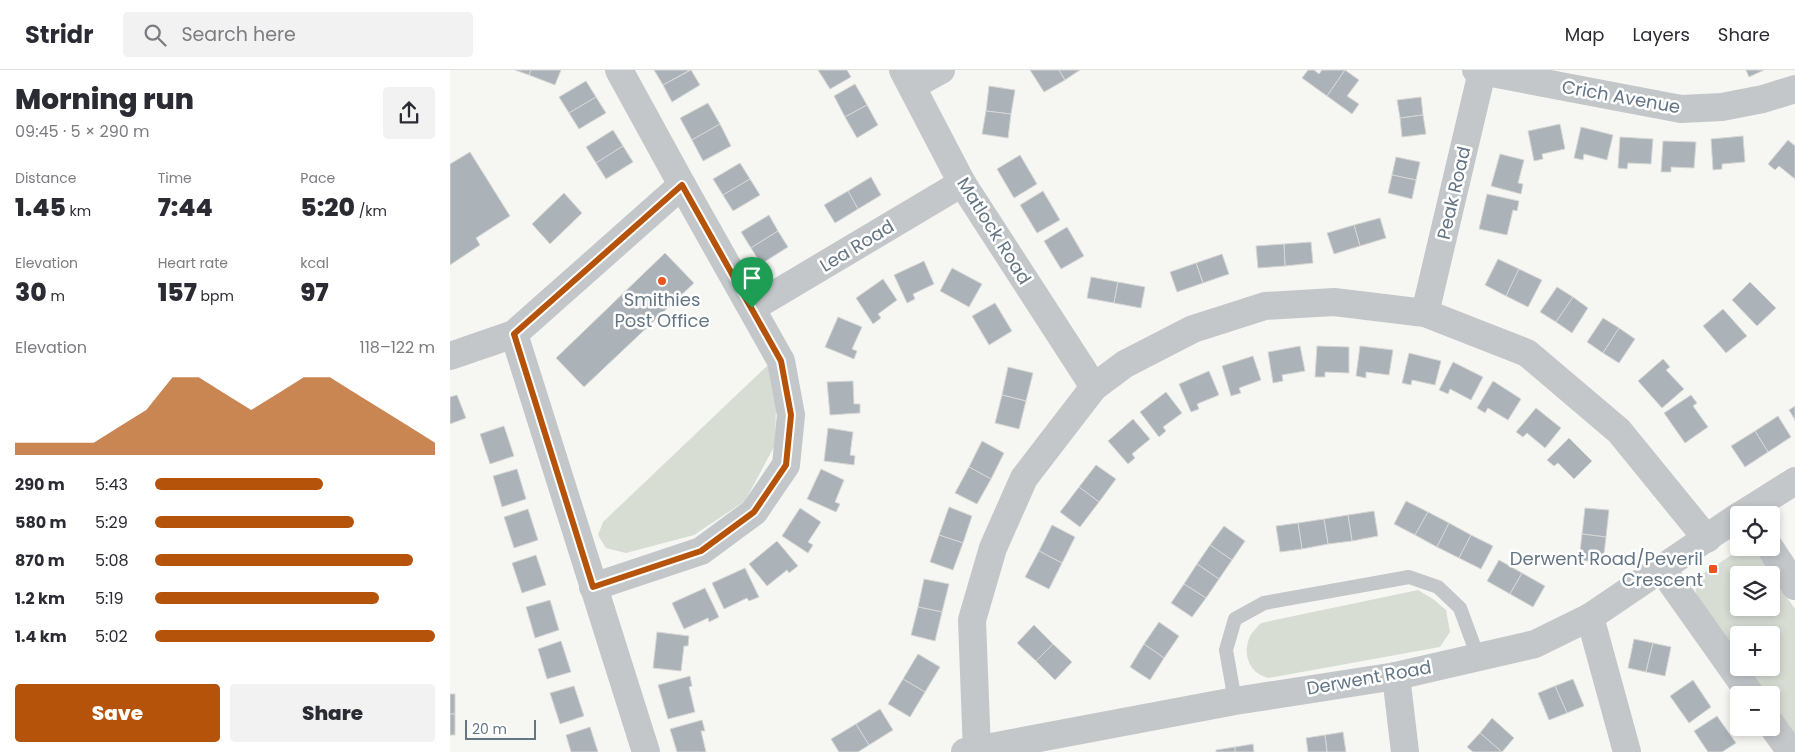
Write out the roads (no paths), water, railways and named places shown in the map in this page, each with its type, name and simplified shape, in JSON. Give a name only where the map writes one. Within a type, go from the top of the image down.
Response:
[{"type":"street","points":[[593,587],[701,551],[754,512],[786,465],[791,415],[781,361],[620,70]]},
{"type":"street","points":[[907,78],[942,70]]},
{"type":"street","name":"Crich Avenue","points":[[1479,71],[1681,109],[1722,107],[1763,100],[1795,89]]},
{"type":"street","name":"Peak Road","points":[[1425,313],[1479,71]]},
{"type":"street","name":"Matlock Road","points":[[907,78],[962,183],[1094,387]]},
{"type":"street","name":"Lea Road","points":[[752,308],[962,183]]},
{"type":"street","points":[[450,356],[514,334],[682,185]]},
{"type":"street","points":[[973,751],[972,620],[993,548],[1024,478],[1094,387],[1125,364],[1193,329],[1264,306],[1334,302],[1425,313],[1527,353],[1619,431],[1707,539]]},
{"type":"street","points":[[514,334],[646,752]]},
{"type":"street","name":"Derwent Road","points":[[1756,506],[1795,481]]},
{"type":"street","name":"Derwent Road","points":[[973,751],[1235,701],[1396,676],[1535,644],[1590,617],[1730,523]]},
{"type":"street","points":[[1775,556],[1795,586]]},
{"type":"street","points":[[1661,568],[1744,686]]},
{"type":"street","points":[[1590,617],[1627,752]]},
{"type":"street","points":[[1396,676],[1406,752]]},
{"type":"street","points":[[1780,736],[1791,752]]},
{"type":"lane","points":[[1235,701],[1226,650],[1235,619],[1264,603],[1409,577],[1438,587],[1460,608],[1478,657]]},
{"type":"place","name":"Smithies Post Office","points":[[662,281]]},
{"type":"place","name":"Derwent Road/Peveril Crescent","points":[[1713,569]]}]
